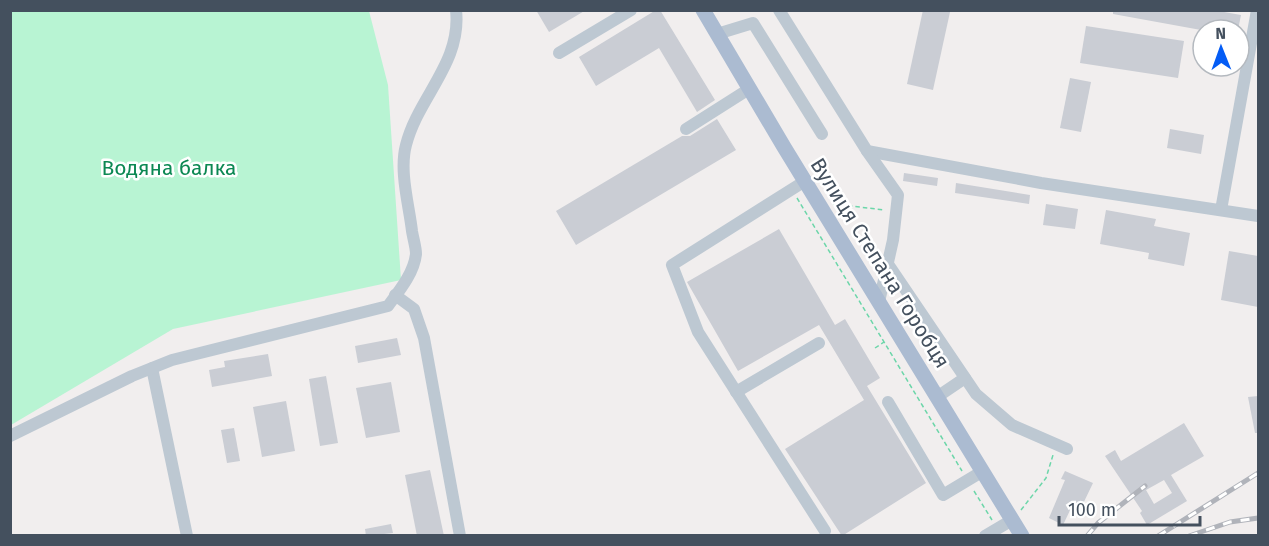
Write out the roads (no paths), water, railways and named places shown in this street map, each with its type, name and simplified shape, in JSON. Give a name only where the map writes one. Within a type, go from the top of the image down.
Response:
[{"type":"main road","name":"Вулиця Степана Горобця","points":[[703,10],[749,89],[798,185],[879,302],[1022,536]]},
{"type":"lane","points":[[10,436],[172,360],[388,306],[406,280],[416,254],[404,174],[406,146],[421,110],[451,58],[458,26],[456,10]]},
{"type":"lane","points":[[559,53],[631,10]]},
{"type":"lane","points":[[779,10],[867,152],[898,195],[897,215],[879,302]]},
{"type":"lane","points":[[1221,210],[1257,10]]},
{"type":"lane","points":[[717,33],[753,23],[822,134]]},
{"type":"lane","points":[[686,129],[749,89]]},
{"type":"lane","points":[[867,152],[1258,216]]},
{"type":"lane","points":[[798,185],[672,265],[698,332],[825,531]]},
{"type":"lane","points":[[888,264],[976,394],[1012,425],[1062,447]]},
{"type":"lane","points":[[395,296],[414,309],[424,338],[460,536]]},
{"type":"lane","points":[[736,392],[819,343]]},
{"type":"lane","points":[[152,368],[187,536]]},
{"type":"lane","points":[[938,397],[965,378]]},
{"type":"lane","points":[[888,402],[943,495],[983,471]]},
{"type":"lane","points":[[985,536],[1012,520]]},
{"type":"railway","points":[[1158,536],[1258,473]]},
{"type":"railway","points":[[1087,536],[1098,523],[1145,486]]},
{"type":"railway","points":[[1189,536],[1230,522],[1258,518]]},
{"type":"park label","name":"Водяна балка","points":[[169,168]]}]
